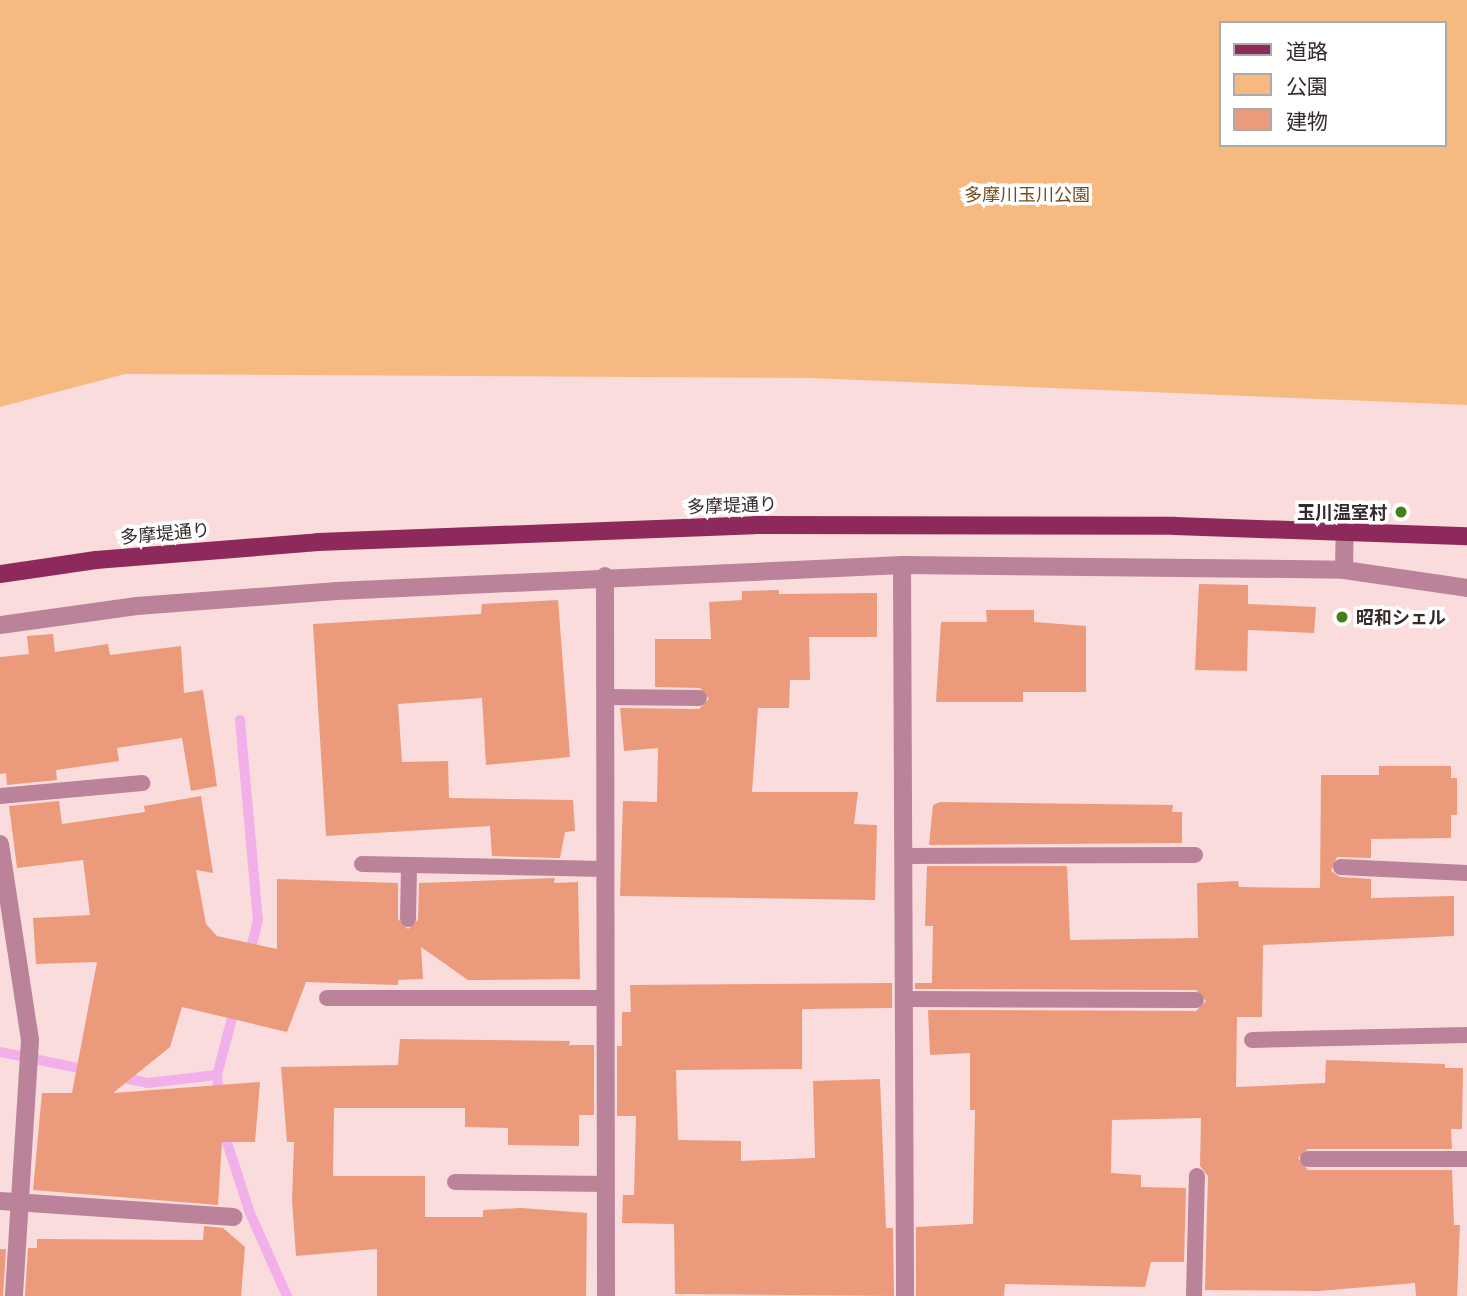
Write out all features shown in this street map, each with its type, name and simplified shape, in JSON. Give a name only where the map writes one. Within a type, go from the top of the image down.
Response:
[{"type":"main road","name":"多摩堤通り","points":[[0,574],[96,560],[249,547],[687,527],[906,522],[1345,531],[1467,537]]},
{"type":"street","points":[[1344,570],[1345,531]]},
{"type":"street","points":[[902,565],[905,1296]]},
{"type":"street","points":[[0,625],[137,606],[605,576],[902,565],[1344,570],[1467,588]]},
{"type":"street","points":[[605,576],[606,1296]]},
{"type":"street","points":[[0,844],[30,1040],[14,1296]]},
{"type":"street","points":[[0,1201],[233,1217]]},
{"type":"lane","points":[[606,697],[699,698]]},
{"type":"lane","points":[[0,796],[142,783]]},
{"type":"lane","points":[[903,856],[1195,855]]},
{"type":"lane","points":[[362,864],[606,869]]},
{"type":"lane","points":[[408,919],[409,865]]},
{"type":"lane","points":[[1341,867],[1467,873]]},
{"type":"lane","points":[[327,998],[606,998]]},
{"type":"lane","points":[[904,999],[1196,1000]]},
{"type":"lane","points":[[1252,1040],[1467,1035]]},
{"type":"lane","points":[[1308,1159],[1467,1160]]},
{"type":"lane","points":[[1194,1296],[1197,1176]]},
{"type":"lane","points":[[455,1182],[606,1184]]},
{"type":"green space","name":"多摩川玉川公園","points":[[0,0],[1467,0],[1467,405],[809,378],[125,374],[0,407]]},
{"type":"building","points":[[1199,584],[1248,585],[1248,604],[1316,607],[1314,633],[1248,630],[1247,671],[1195,670]]},
{"type":"building","points":[[779,590],[779,594],[877,593],[877,637],[809,637],[810,680],[790,680],[789,708],[758,708],[752,792],[858,792],[854,824],[877,825],[875,900],[620,896],[623,801],[657,802],[658,748],[624,751],[620,708],[699,709],[709,699],[700,688],[655,687],[655,639],[711,639],[709,602],[742,600],[742,591]]},
{"type":"building","points":[[558,600],[570,757],[486,765],[482,698],[398,704],[402,762],[448,761],[449,798],[573,800],[575,831],[565,832],[560,858],[492,856],[490,826],[326,836],[313,624],[481,614],[482,604]]},
{"type":"building","points":[[986,610],[1034,610],[1034,622],[1086,626],[1086,692],[1023,692],[1023,702],[936,702],[941,622],[987,622]]},
{"type":"building","points":[[53,634],[55,652],[108,644],[110,655],[181,646],[184,693],[203,690],[217,786],[191,791],[182,738],[117,748],[119,761],[56,770],[57,780],[7,785],[6,773],[0,774],[0,657],[29,654],[27,636]]},
{"type":"building","points":[[1379,766],[1451,766],[1451,778],[1457,778],[1457,815],[1451,815],[1451,838],[1371,839],[1371,858],[1337,857],[1331,871],[1340,877],[1371,879],[1371,898],[1454,896],[1454,936],[1263,945],[1262,1017],[1237,1017],[1236,1087],[1325,1083],[1326,1060],[1445,1064],[1445,1068],[1463,1068],[1462,1129],[1451,1129],[1452,1149],[1308,1149],[1298,1158],[1308,1170],[1452,1170],[1454,1225],[1460,1225],[1457,1296],[1416,1296],[1415,1283],[1318,1291],[1205,1290],[1208,1176],[1200,1166],[1201,1118],[1112,1120],[1111,1173],[1141,1175],[1141,1187],[1186,1188],[1184,1262],[1151,1262],[1145,1287],[1005,1284],[1004,1296],[916,1296],[916,1227],[973,1224],[975,1110],[970,1110],[970,1053],[930,1055],[928,1010],[1196,1011],[1206,1001],[1196,990],[915,989],[915,983],[932,983],[933,926],[925,926],[927,866],[1067,866],[1070,940],[1198,938],[1197,883],[1238,881],[1239,887],[1320,888],[1321,775],[1379,775]]},
{"type":"building","points":[[201,796],[213,873],[196,870],[206,924],[217,936],[277,949],[277,879],[398,883],[398,919],[408,929],[418,920],[419,883],[555,878],[554,883],[578,882],[580,979],[468,980],[421,947],[423,979],[398,980],[398,985],[306,982],[287,1032],[182,1007],[170,1047],[113,1093],[260,1082],[255,1142],[222,1142],[218,1205],[33,1190],[42,1093],[72,1093],[97,962],[36,964],[33,918],[90,915],[83,860],[17,868],[9,806],[59,801],[62,824],[145,812],[144,806]]},
{"type":"building","points":[[940,802],[1173,805],[1172,812],[1182,812],[1182,843],[929,845],[933,805]]},
{"type":"building","points":[[892,983],[892,1008],[802,1009],[802,1069],[676,1070],[678,1140],[741,1141],[741,1161],[815,1158],[813,1081],[880,1079],[886,1228],[893,1228],[894,1296],[675,1294],[674,1224],[622,1223],[623,1195],[634,1195],[636,1116],[617,1116],[617,1046],[622,1046],[622,1012],[631,1012],[630,985]]},
{"type":"building","points":[[400,1039],[570,1041],[569,1045],[594,1045],[594,1115],[579,1115],[579,1146],[508,1145],[508,1128],[465,1127],[465,1108],[334,1108],[333,1176],[425,1176],[425,1217],[483,1217],[483,1210],[521,1208],[587,1213],[586,1296],[377,1296],[377,1249],[296,1256],[292,1200],[294,1142],[287,1142],[281,1067],[398,1065]]},
{"type":"building","points":[[204,1226],[223,1228],[245,1247],[241,1296],[25,1296],[28,1248],[37,1248],[37,1239],[203,1240]]},
{"type":"building","points":[[0,1249],[6,1249],[3,1296],[0,1296]]},
{"type":"waterway","points":[[240,720],[258,920],[249,955]]},
{"type":"waterway","points":[[219,1098],[217,1075],[235,1007]]},
{"type":"waterway","points":[[0,1052],[88,1070]]},
{"type":"waterway","points":[[120,1077],[148,1083],[217,1075]]},
{"type":"waterway","points":[[223,1130],[250,1213],[287,1296]]},
{"type":"place","name":"玉川温室村","points":[[1401,512]]},
{"type":"place","name":"昭和シェル","points":[[1342,617]]}]
